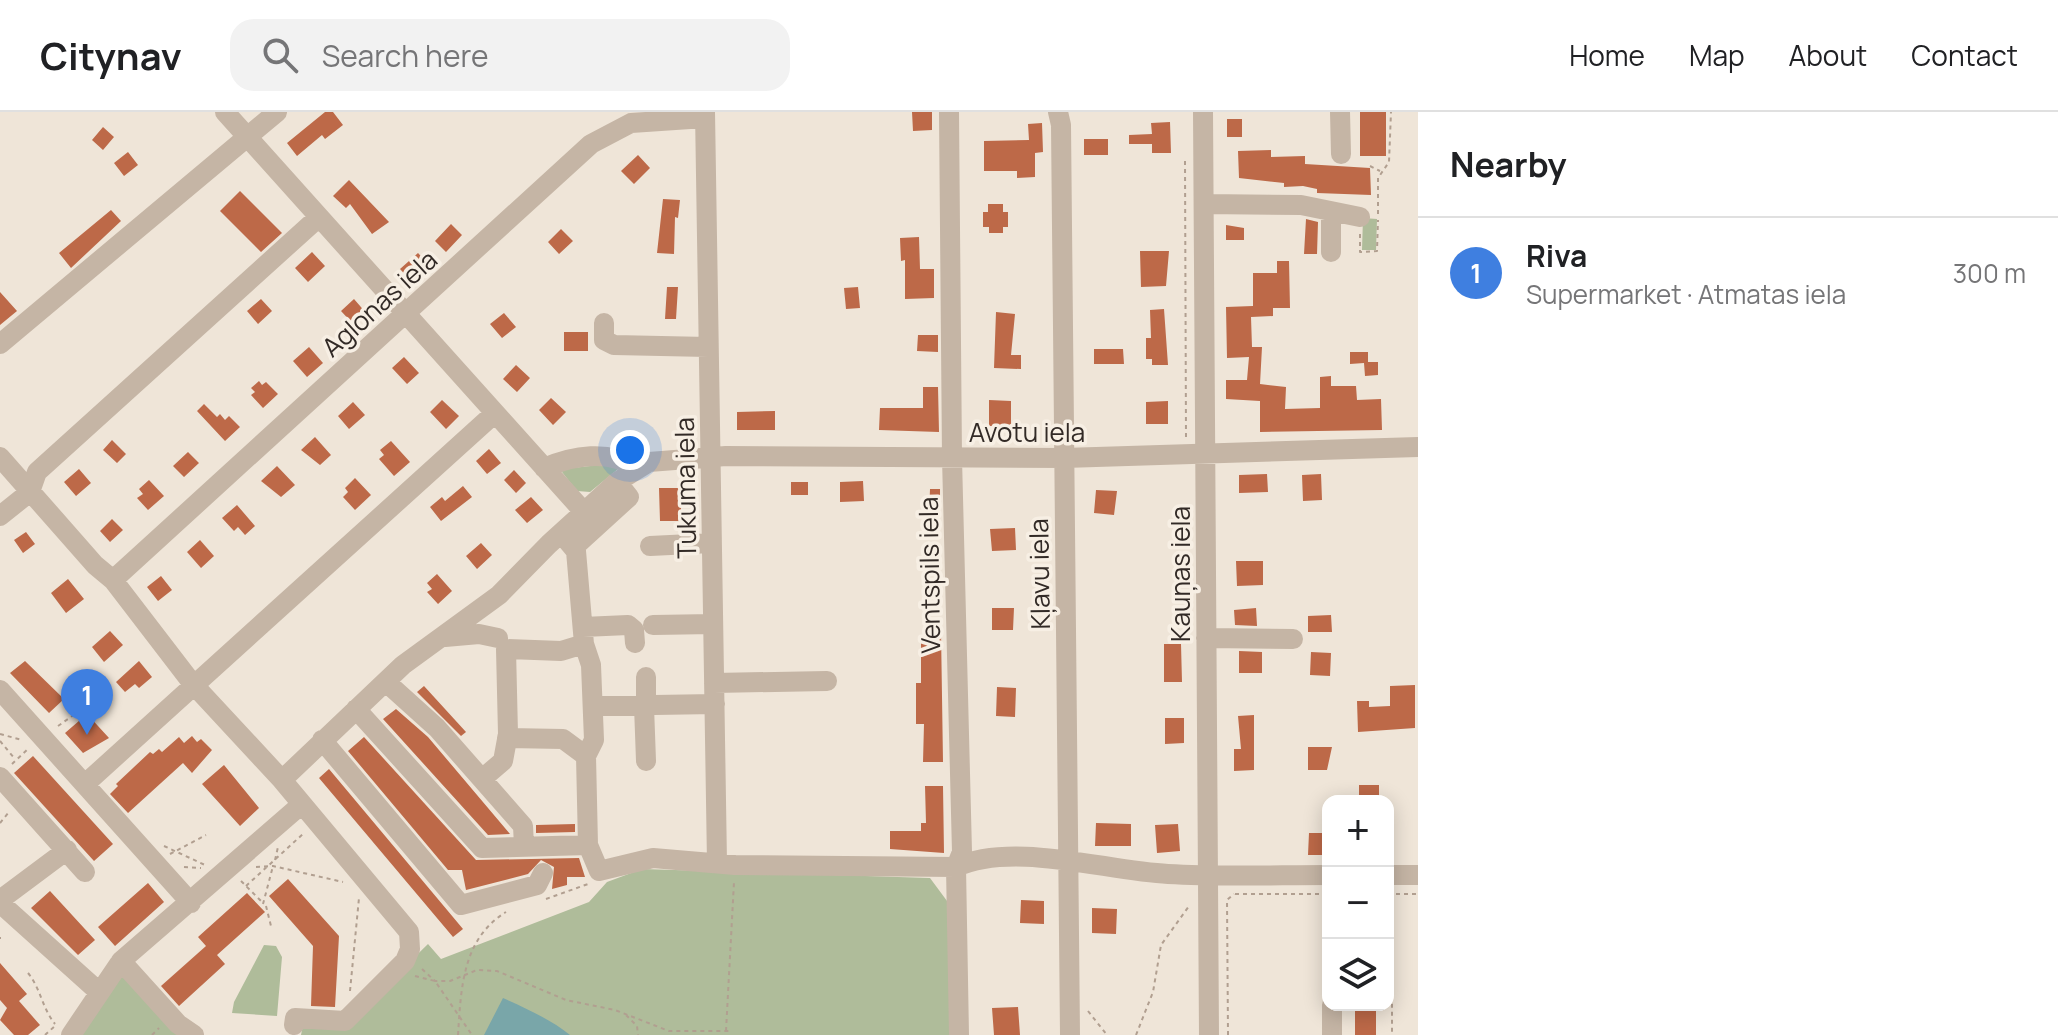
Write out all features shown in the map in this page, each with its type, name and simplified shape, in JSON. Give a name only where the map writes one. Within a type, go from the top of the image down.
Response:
[{"type":"street","points":[[225,112],[584,512]]},
{"type":"street","points":[[0,344],[277,112]]},
{"type":"street","name":"Kļavu iela","points":[[1058,112],[1061,125],[1070,1035]]},
{"type":"street","name":"Kauņas iela","points":[[1203,112],[1209,1035]]},
{"type":"street","points":[[1340,112],[1341,154]]},
{"type":"street","name":"Aglonas iela","points":[[113,580],[591,144],[631,123],[705,115]]},
{"type":"street","name":"Tukuma iela","points":[[705,115],[714,683],[726,864]]},
{"type":"street","name":"Ventspils iela","points":[[953,116],[952,458],[962,852],[956,867],[959,1035]]},
{"type":"street","points":[[1204,204],[1301,205],[1360,217]]},
{"type":"street","points":[[1331,211],[1331,252]]},
{"type":"street","points":[[0,516],[30,492],[37,472],[319,217]]},
{"type":"street","points":[[604,323],[604,340],[614,345],[708,347]]},
{"type":"street","points":[[85,784],[192,683],[495,413]]},
{"type":"street","name":"Avotu iela","points":[[282,780],[403,665],[445,637],[567,540],[584,512],[617,482],[636,467],[663,459],[1064,458],[1418,447]]},
{"type":"street","name":"Avotu iela","points":[[544,468],[567,458],[618,456],[636,467]]},
{"type":"street","points":[[0,457],[95,565],[113,580],[192,683],[282,780],[409,932],[410,949],[405,961],[347,1019],[295,1018],[294,1025]]},
{"type":"street","points":[[617,482],[629,497],[567,540],[592,675],[594,740],[586,756],[588,845],[599,871],[653,858],[726,864],[956,867],[973,860],[990,858],[1068,861],[1164,874],[1322,875]]},
{"type":"street","points":[[650,546],[711,543]]},
{"type":"street","points":[[482,779],[503,761],[507,738],[502,644],[490,612],[493,600]]},
{"type":"street","points":[[653,625],[713,624]]},
{"type":"street","points":[[561,651],[584,635],[628,625],[634,630],[635,643]]},
{"type":"street","points":[[445,637],[479,634],[502,644],[561,651],[592,675]]},
{"type":"street","points":[[1206,638],[1293,639]]},
{"type":"street","points":[[646,677],[646,761]]},
{"type":"street","points":[[714,683],[827,681]]},
{"type":"street","points":[[386,682],[437,728],[523,826],[524,846]]},
{"type":"street","points":[[0,690],[38,739],[158,858],[191,903]]},
{"type":"street","points":[[593,706],[715,704]]},
{"type":"street","points":[[356,709],[482,848],[588,845]]},
{"type":"street","points":[[507,738],[563,739],[586,756]]},
{"type":"street","points":[[322,740],[461,905],[537,885],[543,873]]},
{"type":"street","points":[[2,774],[85,872]]},
{"type":"street","points":[[63,1030],[99,992],[121,961],[302,804]]},
{"type":"street","points":[[67,850],[0,902],[99,992]]},
{"type":"street","points":[[1394,875],[1418,875]]},
{"type":"street","points":[[121,961],[178,1024],[194,1035]]},
{"type":"street","points":[[1332,1011],[1332,1035]]},
{"type":"path","points":[[1360,217],[1360,252],[1377,251],[1380,171],[1389,162],[1391,112]]},
{"type":"path","points":[[1184,446],[1187,436],[1185,156]]},
{"type":"path","points":[[1370,166],[1380,171]]},
{"type":"path","points":[[2,774],[38,739],[75,714],[98,708]]},
{"type":"path","points":[[0,734],[38,739]]},
{"type":"path","points":[[0,741],[16,760]]},
{"type":"path","points":[[0,823],[5,817]]},
{"type":"path","points":[[246,886],[317,822]]},
{"type":"path","points":[[158,858],[206,835]]},
{"type":"path","points":[[230,868],[263,904],[279,846]]},
{"type":"path","points":[[175,851],[210,868],[158,858],[175,851]]},
{"type":"path","points":[[726,864],[726,1031]]},
{"type":"path","points":[[230,868],[273,866],[348,884]]},
{"type":"path","points":[[545,899],[587,885],[599,871]]},
{"type":"path","points":[[1234,885],[1234,894]]},
{"type":"path","points":[[1228,1035],[1227,900],[1234,894],[1322,894]]},
{"type":"path","points":[[1394,894],[1418,894]]},
{"type":"path","points":[[347,1019],[359,897]]},
{"type":"path","points":[[1136,1035],[1153,992],[1161,945],[1190,905]]},
{"type":"path","points":[[266,906],[271,926]]},
{"type":"path","points":[[458,1035],[468,957],[484,930],[503,913],[516,907]]},
{"type":"path","points":[[410,949],[423,971],[460,1013],[472,1035]]},
{"type":"path","points":[[435,981],[497,971],[566,1000],[625,1014],[669,1031],[732,1031]]},
{"type":"path","points":[[28,973],[39,986],[44,1010],[63,1030]]},
{"type":"path","points":[[1392,1011],[1392,1035]]},
{"type":"path","points":[[625,1014],[637,1026],[638,1035]]},
{"type":"green space","points":[[1363,218],[1377,219],[1376,250],[1362,250]]},
{"type":"green space","points":[[617,463],[618,469],[590,492],[577,491],[562,472],[563,469]]},
{"type":"green space","points":[[642,869],[930,878],[950,905],[952,1035],[301,1035],[303,1025],[344,1026],[428,944],[441,959],[589,902],[607,882]]},
{"type":"green space","points":[[264,945],[276,946],[282,957],[277,1016],[232,1013],[234,1002]]},
{"type":"green space","points":[[117,974],[131,977],[183,1035],[76,1035]]},
{"type":"water","points":[[503,998],[547,1019],[570,1035],[484,1035]]},
{"type":"building","points":[[325,112],[333,112],[343,125],[325,139],[322,135],[297,156],[287,143]]},
{"type":"building","points":[[912,112],[932,112],[932,130],[913,131]]},
{"type":"building","points":[[1360,112],[1386,112],[1386,156],[1360,156]]},
{"type":"building","points":[[1227,119],[1242,119],[1242,137],[1227,137]]},
{"type":"building","points":[[1170,122],[1171,153],[1152,153],[1152,144],[1129,144],[1129,135],[1152,134],[1151,123]]},
{"type":"building","points":[[1042,123],[1043,152],[1035,153],[1035,177],[1017,178],[1017,171],[984,171],[984,141],[1029,140],[1028,124]]},
{"type":"building","points":[[103,127],[114,137],[103,150],[92,140]]},
{"type":"building","points":[[1084,139],[1108,139],[1108,155],[1084,155]]},
{"type":"building","points":[[1271,150],[1271,157],[1305,156],[1305,164],[1370,168],[1371,195],[1317,193],[1317,189],[1303,186],[1284,187],[1284,183],[1239,178],[1238,151]]},
{"type":"building","points":[[128,152],[138,165],[124,176],[114,163]]},
{"type":"building","points":[[638,155],[650,168],[634,184],[621,171]]},
{"type":"building","points":[[349,180],[389,222],[372,234],[350,204],[346,208],[333,196]]},
{"type":"building","points":[[240,191],[282,233],[261,252],[220,211]]},
{"type":"building","points":[[663,199],[680,200],[678,218],[675,217],[674,254],[657,253]]},
{"type":"building","points":[[988,204],[1003,204],[1003,212],[1008,212],[1008,227],[1003,227],[1003,233],[989,233],[989,227],[983,227],[983,212],[988,212]]},
{"type":"building","points":[[111,210],[121,221],[71,268],[59,253]]},
{"type":"building","points":[[1306,219],[1318,222],[1317,254],[1304,254]]},
{"type":"building","points":[[451,224],[462,235],[446,252],[435,241]]},
{"type":"building","points":[[1226,225],[1244,228],[1244,240],[1226,240]]},
{"type":"building","points":[[561,229],[573,241],[559,254],[548,242]]},
{"type":"building","points":[[919,237],[920,269],[934,269],[934,298],[905,299],[905,260],[901,261],[900,238]]},
{"type":"building","points":[[1140,251],[1169,251],[1166,286],[1141,287]]},
{"type":"building","points":[[312,252],[325,266],[308,282],[295,268]]},
{"type":"building","points":[[418,253],[432,268],[414,284],[400,269]]},
{"type":"building","points":[[1277,261],[1289,261],[1290,308],[1273,308],[1273,316],[1251,317],[1252,347],[1262,347],[1260,384],[1286,387],[1285,409],[1320,408],[1320,377],[1331,376],[1331,386],[1356,386],[1357,400],[1381,399],[1382,430],[1260,432],[1260,401],[1226,399],[1226,380],[1247,380],[1249,357],[1227,358],[1226,307],[1253,306],[1253,273],[1277,273]]},
{"type":"building","points":[[667,287],[678,287],[676,319],[665,319]]},
{"type":"building","points":[[858,287],[860,308],[846,309],[844,288]]},
{"type":"building","points":[[0,292],[17,311],[0,325]]},
{"type":"building","points":[[261,299],[272,311],[258,324],[247,311]]},
{"type":"building","points":[[354,299],[367,314],[354,325],[341,311]]},
{"type":"building","points":[[1164,309],[1168,365],[1152,365],[1152,359],[1146,359],[1146,338],[1151,338],[1150,310]]},
{"type":"building","points":[[996,312],[1015,314],[1011,355],[1021,355],[1021,369],[994,368]]},
{"type":"building","points":[[504,313],[516,327],[502,338],[490,324]]},
{"type":"building","points":[[564,332],[588,332],[588,351],[564,351]]},
{"type":"building","points":[[918,335],[938,335],[938,352],[917,351]]},
{"type":"building","points":[[309,347],[323,363],[307,377],[293,361]]},
{"type":"building","points":[[1094,349],[1123,349],[1124,364],[1094,364]]},
{"type":"building","points":[[1350,352],[1368,352],[1368,362],[1378,362],[1378,375],[1365,376],[1364,363],[1350,364]]},
{"type":"building","points":[[404,357],[419,373],[407,384],[392,368]]},
{"type":"building","points":[[516,365],[530,378],[517,392],[503,379]]},
{"type":"building","points":[[259,381],[262,385],[266,382],[278,394],[263,408],[251,395],[255,392],[251,388]]},
{"type":"building","points":[[923,387],[938,387],[939,432],[879,430],[880,408],[923,408]]},
{"type":"building","points":[[551,398],[566,412],[553,425],[539,410]]},
{"type":"building","points":[[442,400],[459,416],[446,429],[430,412]]},
{"type":"building","points":[[989,400],[1011,401],[1011,426],[989,426]]},
{"type":"building","points":[[1168,401],[1168,424],[1146,424],[1146,402]]},
{"type":"building","points":[[353,402],[365,415],[349,429],[338,416]]},
{"type":"building","points":[[204,404],[217,417],[220,414],[225,420],[229,416],[240,427],[225,441],[197,411]]},
{"type":"building","points":[[775,411],[775,430],[737,430],[737,412]]},
{"type":"building","points":[[315,437],[331,455],[320,465],[301,450]]},
{"type":"building","points":[[112,440],[126,454],[117,463],[103,450]]},
{"type":"building","points":[[391,441],[410,462],[394,476],[379,459],[384,455],[380,450]]},
{"type":"building","points":[[489,449],[501,463],[487,474],[476,461]]},
{"type":"building","points":[[188,452],[199,463],[184,477],[173,466]]},
{"type":"building","points":[[277,466],[295,485],[281,497],[261,481]]},
{"type":"building","points":[[79,469],[91,483],[76,496],[64,482]]},
{"type":"building","points":[[514,470],[526,483],[516,493],[504,480]]},
{"type":"building","points":[[1267,474],[1268,492],[1239,493],[1239,475]]},
{"type":"building","points":[[1321,474],[1322,500],[1303,501],[1302,475]]},
{"type":"building","points":[[355,478],[371,495],[355,510],[343,497],[348,492],[345,488]]},
{"type":"building","points":[[149,480],[164,496],[148,510],[137,498],[143,494],[139,489]]},
{"type":"building","points":[[863,481],[864,501],[840,502],[840,482]]},
{"type":"building","points":[[791,482],[808,482],[808,495],[791,495]]},
{"type":"building","points":[[463,486],[472,497],[441,521],[430,507],[442,497],[445,501]]},
{"type":"building","points":[[659,488],[681,488],[681,521],[660,521]]},
{"type":"building","points":[[930,489],[940,489],[940,515],[929,515]]},
{"type":"building","points":[[1096,490],[1117,491],[1114,515],[1094,513]]},
{"type":"building","points":[[531,497],[543,510],[527,523],[515,510]]},
{"type":"building","points":[[237,505],[255,526],[245,535],[238,527],[234,531],[222,518]]},
{"type":"building","points":[[112,519],[123,530],[110,542],[100,531]]},
{"type":"building","points":[[1015,528],[1016,550],[992,551],[990,529]]},
{"type":"building","points":[[26,532],[35,544],[23,553],[14,540]]},
{"type":"building","points":[[200,540],[214,556],[201,568],[187,552]]},
{"type":"building","points":[[481,543],[492,555],[477,569],[466,556]]},
{"type":"building","points":[[1236,561],[1263,561],[1263,585],[1237,586]]},
{"type":"building","points":[[437,574],[452,591],[438,604],[427,592],[432,589],[427,583]]},
{"type":"building","points":[[161,576],[172,590],[158,601],[147,587]]},
{"type":"building","points":[[68,579],[84,599],[66,613],[51,593]]},
{"type":"building","points":[[992,608],[1014,608],[1013,630],[992,630]]},
{"type":"building","points":[[1256,608],[1257,626],[1235,625],[1234,610]]},
{"type":"building","points":[[1331,615],[1332,632],[1308,632],[1308,616]]},
{"type":"building","points":[[110,631],[123,645],[104,662],[92,647]]},
{"type":"building","points":[[927,631],[941,631],[943,762],[923,762],[924,724],[916,724],[916,683],[921,683],[921,637],[927,637]]},
{"type":"building","points":[[1164,644],[1181,644],[1182,682],[1164,682]]},
{"type":"building","points":[[1239,651],[1262,652],[1262,673],[1239,673]]},
{"type":"building","points":[[1311,652],[1331,653],[1330,676],[1310,675]]},
{"type":"building","points":[[25,661],[64,699],[49,713],[10,673]]},
{"type":"building","points":[[139,661],[152,677],[139,688],[135,684],[125,692],[116,682]]},
{"type":"building","points":[[1415,685],[1415,728],[1358,732],[1357,701],[1369,701],[1369,707],[1390,706],[1390,686]]},
{"type":"building","points":[[424,686],[466,732],[461,736],[417,692]]},
{"type":"building","points":[[997,687],[1016,688],[1015,717],[996,716]]},
{"type":"building","points":[[396,709],[428,737],[510,834],[488,835],[383,719]]},
{"type":"building","points":[[87,714],[109,738],[83,753],[65,733]]},
{"type":"building","points":[[1254,715],[1254,770],[1234,771],[1234,749],[1241,749],[1238,716]]},
{"type":"building","points":[[1165,718],[1184,718],[1184,743],[1165,744]]},
{"type":"building","points":[[192,736],[197,742],[201,739],[212,750],[192,773],[183,763],[128,813],[110,794],[118,786],[116,784],[150,752],[153,754],[159,749],[162,752],[179,737],[184,743]]},
{"type":"building","points":[[364,737],[476,860],[579,858],[585,877],[567,877],[567,885],[552,889],[554,867],[541,860],[528,874],[466,890],[462,870],[448,870],[348,751]]},
{"type":"building","points":[[1308,747],[1332,747],[1327,770],[1308,770]]},
{"type":"building","points":[[33,756],[113,844],[94,861],[14,773]]},
{"type":"building","points":[[224,765],[259,808],[240,826],[202,784]]},
{"type":"building","points":[[329,769],[463,929],[453,937],[319,778]]},
{"type":"building","points":[[1359,785],[1379,785],[1379,795],[1359,795]]},
{"type":"building","points":[[925,786],[943,786],[944,853],[890,849],[890,831],[921,831],[921,823],[926,823]]},
{"type":"building","points":[[1096,823],[1131,824],[1131,846],[1095,846]]},
{"type":"building","points":[[575,824],[575,832],[536,833],[536,825]]},
{"type":"building","points":[[1178,824],[1180,851],[1157,853],[1155,825]]},
{"type":"building","points":[[1309,833],[1322,833],[1322,855],[1308,855]]},
{"type":"building","points":[[288,879],[339,936],[335,1007],[311,1006],[313,946],[269,896]]},
{"type":"building","points":[[148,883],[164,902],[115,946],[98,927]]},
{"type":"building","points":[[50,891],[95,940],[78,955],[31,908]]},
{"type":"building","points":[[247,893],[265,912],[217,955],[225,964],[179,1006],[161,986],[206,946],[198,937]]},
{"type":"building","points":[[1021,900],[1044,901],[1044,924],[1020,923]]},
{"type":"building","points":[[1092,908],[1117,909],[1116,934],[1092,933]]},
{"type":"building","points":[[0,963],[27,994],[19,1001],[40,1025],[28,1035],[14,1035],[0,1020],[7,1008],[0,1000]]},
{"type":"building","points":[[1018,1007],[1020,1035],[994,1035],[992,1008]]},
{"type":"building","points":[[1355,1011],[1376,1011],[1376,1035],[1355,1035]]},
{"type":"place","name":"Riva","points":[[87,735]]}]
